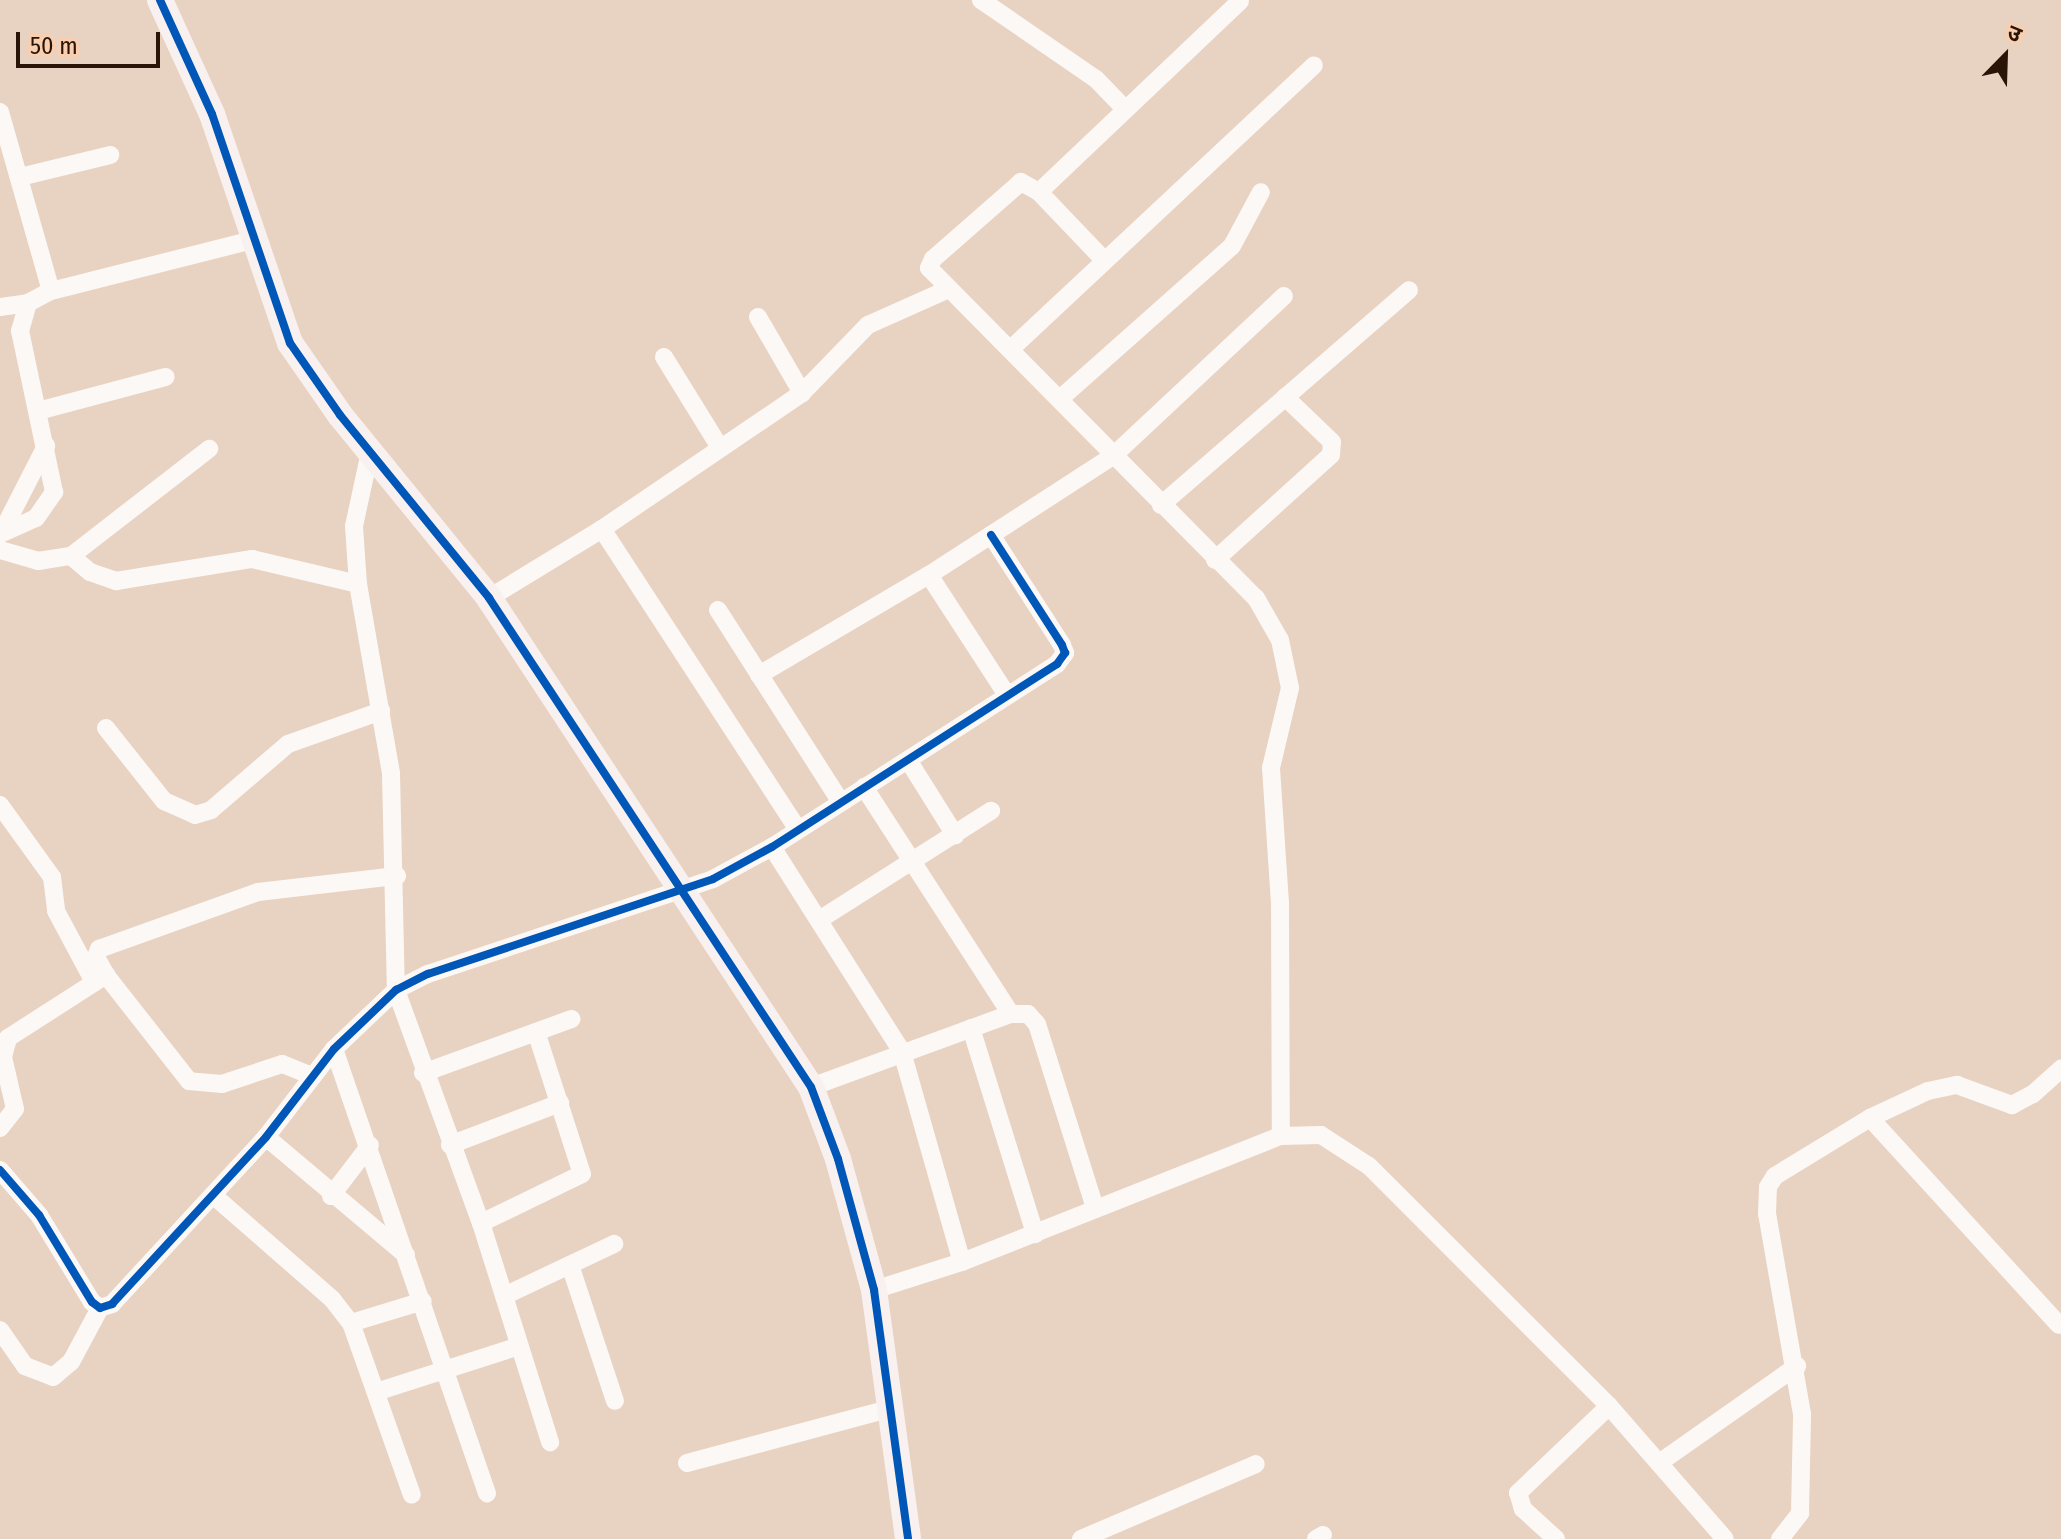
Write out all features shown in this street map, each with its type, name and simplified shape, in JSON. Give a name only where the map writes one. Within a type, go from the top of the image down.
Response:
[{"type":"street","points":[[160,0],[212,114],[252,240],[290,343],[370,452],[489,598],[685,889],[811,1087],[838,1159],[874,1290],[908,1539]]},
{"type":"street","points":[[981,0],[1096,79],[1125,109]]},
{"type":"street","points":[[1039,192],[1240,1]]},
{"type":"street","points":[[1013,347],[1103,259],[1314,65]]},
{"type":"street","points":[[0,112],[51,291]]},
{"type":"street","points":[[20,177],[110,155]]},
{"type":"street","points":[[1103,259],[1039,192],[1027,184],[1014,184],[933,259],[929,268],[1062,397],[1113,456],[1271,619],[1290,688],[1271,768],[1280,902],[1281,1136]]},
{"type":"street","points":[[1062,397],[1232,246],[1261,192]]},
{"type":"street","points":[[0,307],[28,303],[51,291],[252,240]]},
{"type":"street","points":[[489,598],[602,529],[719,446],[802,393],[868,325],[949,289]]},
{"type":"street","points":[[1161,505],[1409,290]]},
{"type":"street","points":[[759,675],[929,575],[1113,456],[1284,296]]},
{"type":"street","points":[[1,539],[36,518],[51,502],[46,446],[20,331],[28,303]]},
{"type":"street","points":[[758,317],[802,393]]},
{"type":"street","points":[[664,357],[719,446]]},
{"type":"street","points":[[38,411],[166,377]]},
{"type":"street","points":[[1215,560],[1331,455],[1332,442],[1285,397]]},
{"type":"street","points":[[1,539],[46,446]]},
{"type":"street","points":[[1,539],[38,561],[71,556],[209,449]]},
{"type":"street","points":[[370,452],[355,506],[358,584],[381,711],[397,876],[396,990],[423,1073],[481,1223],[550,1442]]},
{"type":"street","points":[[602,529],[798,830]]},
{"type":"street","points":[[0,1330],[25,1366],[53,1377],[71,1362],[100,1308],[112,1304],[214,1196],[266,1137],[334,1049],[396,990],[428,974],[685,889],[772,847],[1057,664],[1065,653],[991,535]]},
{"type":"street","points":[[71,556],[90,572],[116,581],[252,559],[358,584]]},
{"type":"street","points":[[929,575],[1007,695]]},
{"type":"street","points":[[718,610],[841,802]]},
{"type":"street","points":[[106,728],[164,801],[195,815],[211,810],[288,744],[381,711]]},
{"type":"street","points":[[908,760],[955,835]]},
{"type":"street","points":[[864,787],[915,861],[1011,1014]]},
{"type":"street","points":[[0,805],[52,877],[56,911],[100,979],[189,1081],[222,1084],[282,1064],[312,1076]]},
{"type":"street","points":[[819,920],[991,811]]},
{"type":"street","points":[[772,847],[902,1052],[962,1262]]},
{"type":"street","points":[[100,979],[96,957],[99,949],[225,901],[284,888],[397,876]]},
{"type":"street","points":[[0,1128],[15,1109],[3,1057],[8,1038],[100,979]]},
{"type":"street","points":[[811,1087],[1011,1014],[1028,1014],[1037,1024],[1095,1208]]},
{"type":"street","points":[[423,1073],[571,1019]]},
{"type":"street","points":[[971,1028],[1035,1234]]},
{"type":"street","points":[[481,1223],[582,1174],[536,1032]]},
{"type":"street","points":[[334,1049],[449,1371],[487,1493]]},
{"type":"street","points":[[1780,1539],[1800,1513],[1797,1366],[1767,1214],[1768,1187],[1784,1166],[1870,1118],[1943,1086],[1969,1089],[1998,1103],[2023,1102],[2061,1069]]},
{"type":"street","points":[[450,1145],[560,1103]]},
{"type":"street","points":[[1870,1118],[2059,1325]]},
{"type":"street","points":[[874,1290],[962,1262],[1281,1136],[1321,1135],[1369,1166],[1609,1406],[1725,1539]]},
{"type":"street","points":[[266,1137],[331,1196],[406,1255]]},
{"type":"street","points":[[331,1196],[370,1145]]},
{"type":"street","points":[[0,1170],[39,1215],[100,1308]]},
{"type":"street","points":[[214,1196],[332,1299],[351,1323],[412,1495]]},
{"type":"street","points":[[504,1296],[614,1244]]},
{"type":"street","points":[[570,1265],[615,1401]]},
{"type":"street","points":[[351,1323],[423,1301]]},
{"type":"street","points":[[376,1392],[519,1346]]},
{"type":"street","points":[[1659,1463],[1797,1366]]},
{"type":"street","points":[[1556,1539],[1523,1509],[1518,1493],[1609,1406]]},
{"type":"street","points":[[687,1463],[889,1409]]},
{"type":"street","points":[[1081,1539],[1256,1464]]},
{"type":"cycle path","points":[[160,0],[212,114],[290,343],[340,415],[489,598],[811,1087],[838,1159],[874,1290],[908,1539]]},
{"type":"cycle path","points":[[0,1170],[39,1215],[92,1302],[100,1308],[112,1304],[266,1137],[334,1049],[396,990],[428,974],[713,879],[772,847],[1057,664],[1065,653],[1062,645],[991,535]]}]
